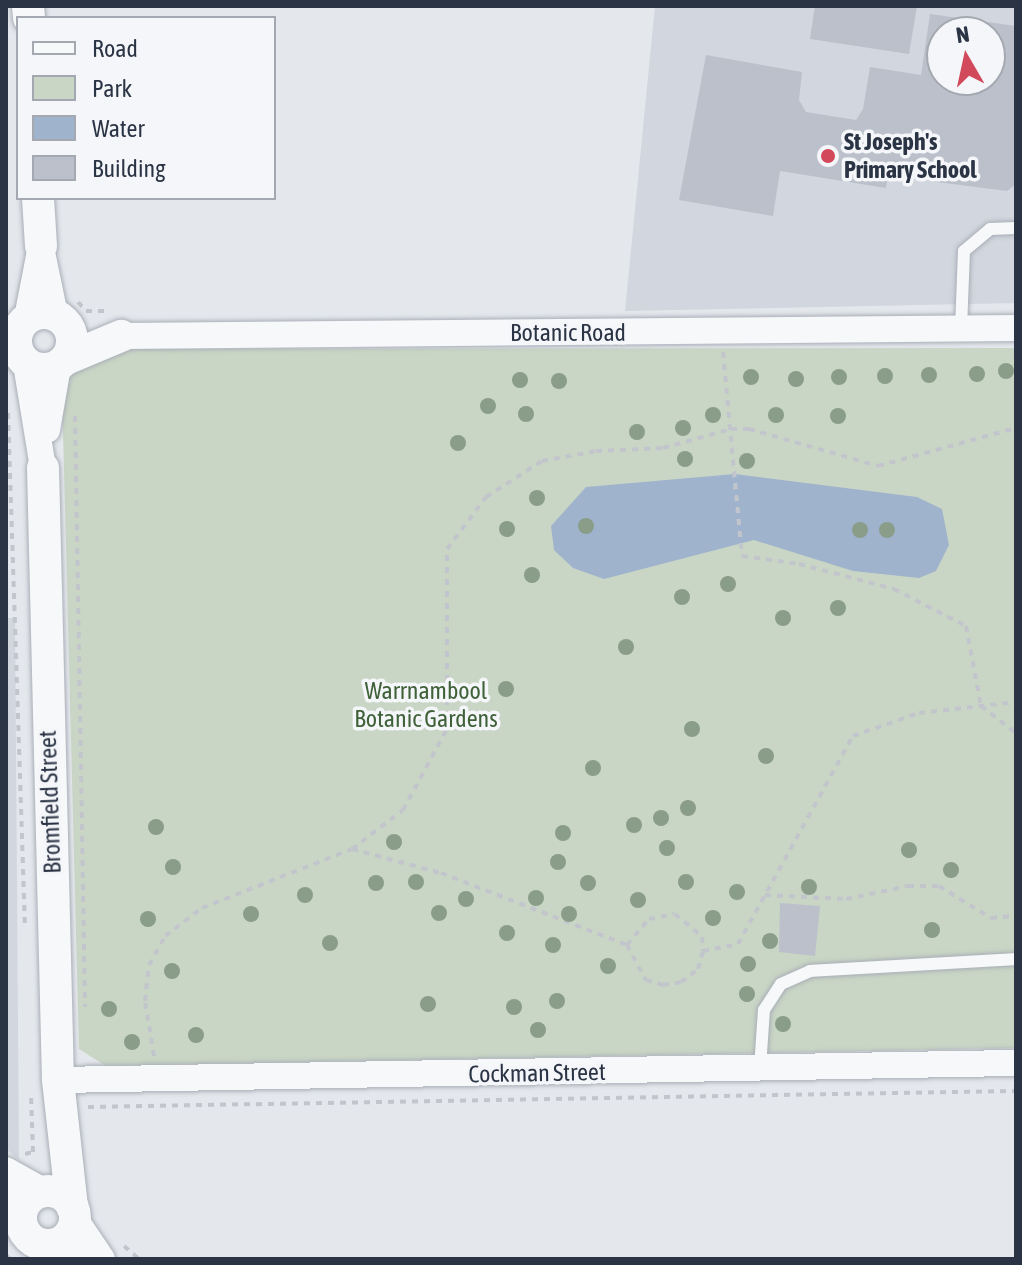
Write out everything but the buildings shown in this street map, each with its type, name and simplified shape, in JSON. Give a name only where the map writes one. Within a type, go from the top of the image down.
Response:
[{"type":"street","name":"Bromfield Street","points":[[31,1220],[76,1127],[66,1089],[43,468],[38,200]]},
{"type":"street","name":"Botanic Road","points":[[40,342],[121,336],[1016,328]]},
{"type":"street","name":"Cockman Street","points":[[66,1089],[1016,1063]]},
{"type":"street","points":[[7,1170],[31,1220],[31,1240],[54,1252]]},
{"type":"street","points":[[31,1220],[102,1259]]},
{"type":"lane","points":[[961,329],[964,251],[990,229],[1016,228]]},
{"type":"lane","points":[[760,1068],[764,1010],[781,984],[810,971],[1016,959]]},
{"type":"path","points":[[723,349],[742,556],[799,564],[894,589],[966,626],[981,706],[1016,733]]},
{"type":"path","points":[[75,403],[86,1017]]},
{"type":"path","points":[[8,406],[25,932]]},
{"type":"path","points":[[156,1065],[145,1001],[149,965],[165,936],[202,908],[352,849],[403,810],[447,729],[447,549],[486,497],[542,461],[596,451],[663,448],[731,429],[749,429],[878,466],[1016,428]]},
{"type":"path","points":[[703,951],[738,944],[812,801],[853,736],[919,713],[1016,702]]},
{"type":"path","points":[[352,849],[441,873],[627,945],[646,980],[663,985],[681,982],[698,969],[703,951],[702,937],[675,914],[649,919],[627,945]]},
{"type":"path","points":[[765,895],[846,899],[908,886],[939,886],[991,918],[1016,916]]},
{"type":"path","points":[[66,1089],[1016,1091]]},
{"type":"path","points":[[66,1089],[76,1127]]},
{"type":"path","points":[[7,1170],[16,1157],[33,1152],[66,1089]]},
{"type":"shaded area","name":"St Joseph's Primary School","points":[[655,6],[1016,6],[1016,303],[625,311]]},
{"type":"shaded area","points":[[6,618],[15,618],[19,1160],[6,1149]]},
{"type":"green space","name":"Warrnambool Botanic Gardens","points":[[1016,348],[1016,1048],[106,1066],[79,1049],[62,392],[69,376],[88,361],[125,349]]},
{"type":"water","points":[[735,474],[917,497],[942,509],[949,545],[936,571],[919,578],[853,571],[754,540],[604,579],[573,568],[554,550],[551,526],[586,487]]},
{"type":"place","name":"St Joseph's Primary School","points":[[828,156]]}]
